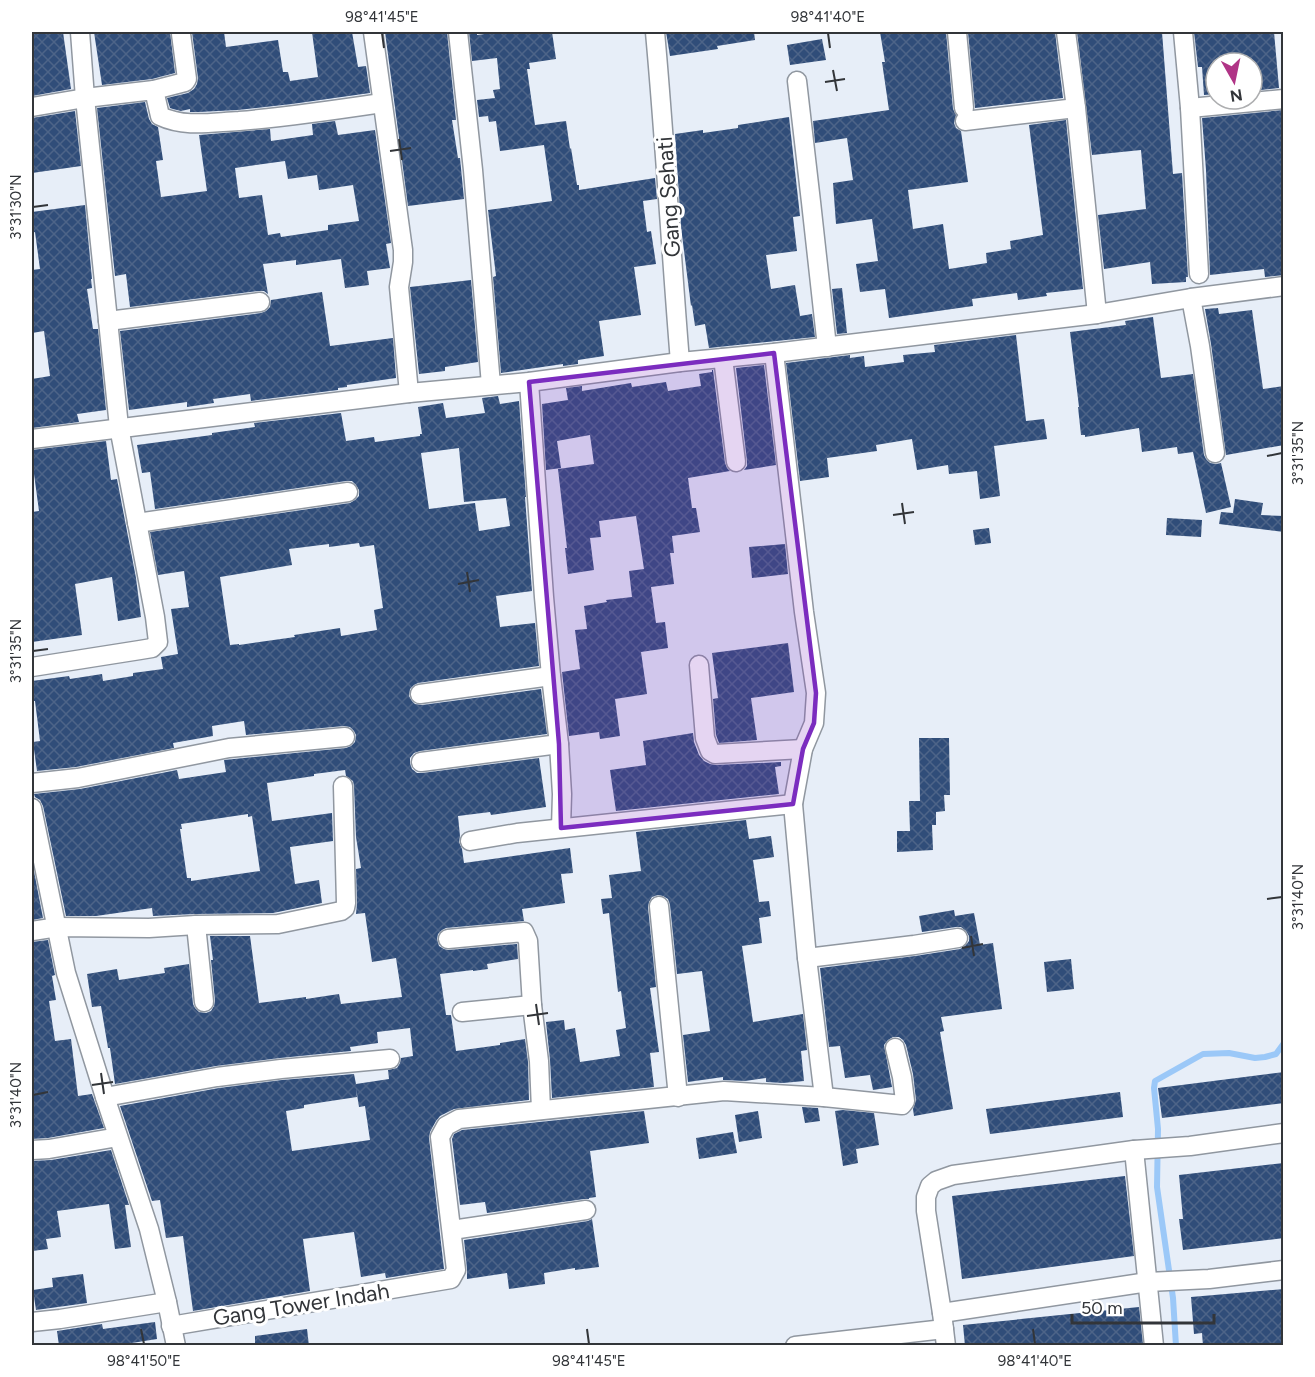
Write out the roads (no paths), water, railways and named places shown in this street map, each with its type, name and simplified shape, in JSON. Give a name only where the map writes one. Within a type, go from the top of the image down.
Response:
[{"type":"street","points":[[32,667],[140,651],[152,648],[158,642],[119,427],[85,98],[81,32]]},
{"type":"street","points":[[373,32],[403,250],[399,287],[409,393]]},
{"type":"street","points":[[458,32],[473,170],[491,385]]},
{"type":"street","name":"Gang Sehati","points":[[655,32],[680,362]]},
{"type":"street","points":[[957,32],[965,115],[1076,108]]},
{"type":"street","points":[[1066,32],[1097,314]]},
{"type":"street","points":[[1183,32],[1190,108],[1199,274]]},
{"type":"street","points":[[32,107],[154,90],[185,82],[187,79],[181,34]]},
{"type":"street","points":[[796,81],[812,202],[827,347]]},
{"type":"street","points":[[154,90],[160,116],[170,121],[195,124],[280,117],[382,103]]},
{"type":"street","points":[[1190,108],[1284,99]]},
{"type":"street","points":[[32,438],[409,393],[529,382],[680,362],[827,347],[1097,314],[1191,298],[1284,286]]},
{"type":"street","points":[[1191,298],[1215,453]]},
{"type":"street","points":[[108,321],[260,302]]},
{"type":"street","points":[[774,353],[804,612],[816,693],[814,723],[803,749],[793,804],[807,958],[824,1097]]},
{"type":"street","points":[[723,358],[736,462]]},
{"type":"street","points":[[529,382],[551,676],[559,744],[562,794],[561,828]]},
{"type":"street","points":[[137,523],[348,492]]},
{"type":"street","points":[[699,665],[705,738],[710,751],[715,754],[803,749]]},
{"type":"street","points":[[420,694],[551,676]]},
{"type":"street","points":[[32,783],[78,778],[229,747],[345,737]]},
{"type":"street","points":[[421,762],[559,744]]},
{"type":"street","points":[[32,931],[58,927],[149,928],[278,924],[341,911],[345,908],[346,903],[343,786]]},
{"type":"street","points":[[470,841],[517,833],[793,804]]},
{"type":"street","points":[[32,808],[66,973],[149,1229],[176,1346]]},
{"type":"street","points":[[659,906],[678,1097]]},
{"type":"street","points":[[196,925],[204,1002]]},
{"type":"street","points":[[448,939],[524,932],[528,941],[541,1110]]},
{"type":"street","points":[[807,958],[958,938]]},
{"type":"street","points":[[462,1012],[532,1005]]},
{"type":"street","name":"Gang Tower Indah","points":[[171,1326],[451,1279],[456,1270],[440,1137],[446,1126],[459,1119],[724,1091],[824,1097],[900,1105],[905,1101],[895,1048]]},
{"type":"street","points":[[105,1097],[217,1077],[390,1059]]},
{"type":"street","points":[[944,1329],[926,1211],[926,1197],[930,1186],[936,1181],[953,1175],[1284,1133]]},
{"type":"street","points":[[32,1150],[118,1137]]},
{"type":"street","points":[[1137,1150],[1152,1282],[1154,1346]]},
{"type":"street","points":[[452,1230],[586,1210]]},
{"type":"street","points":[[795,1346],[944,1329],[1152,1282],[1209,1279],[1284,1270]]},
{"type":"street","points":[[32,1322],[167,1302]]},
{"type":"waterway","points":[[1176,1346],[1173,1298],[1157,1187],[1158,1129],[1155,1081],[1203,1054],[1229,1053],[1255,1058],[1265,1057],[1276,1054],[1284,1043]]}]
